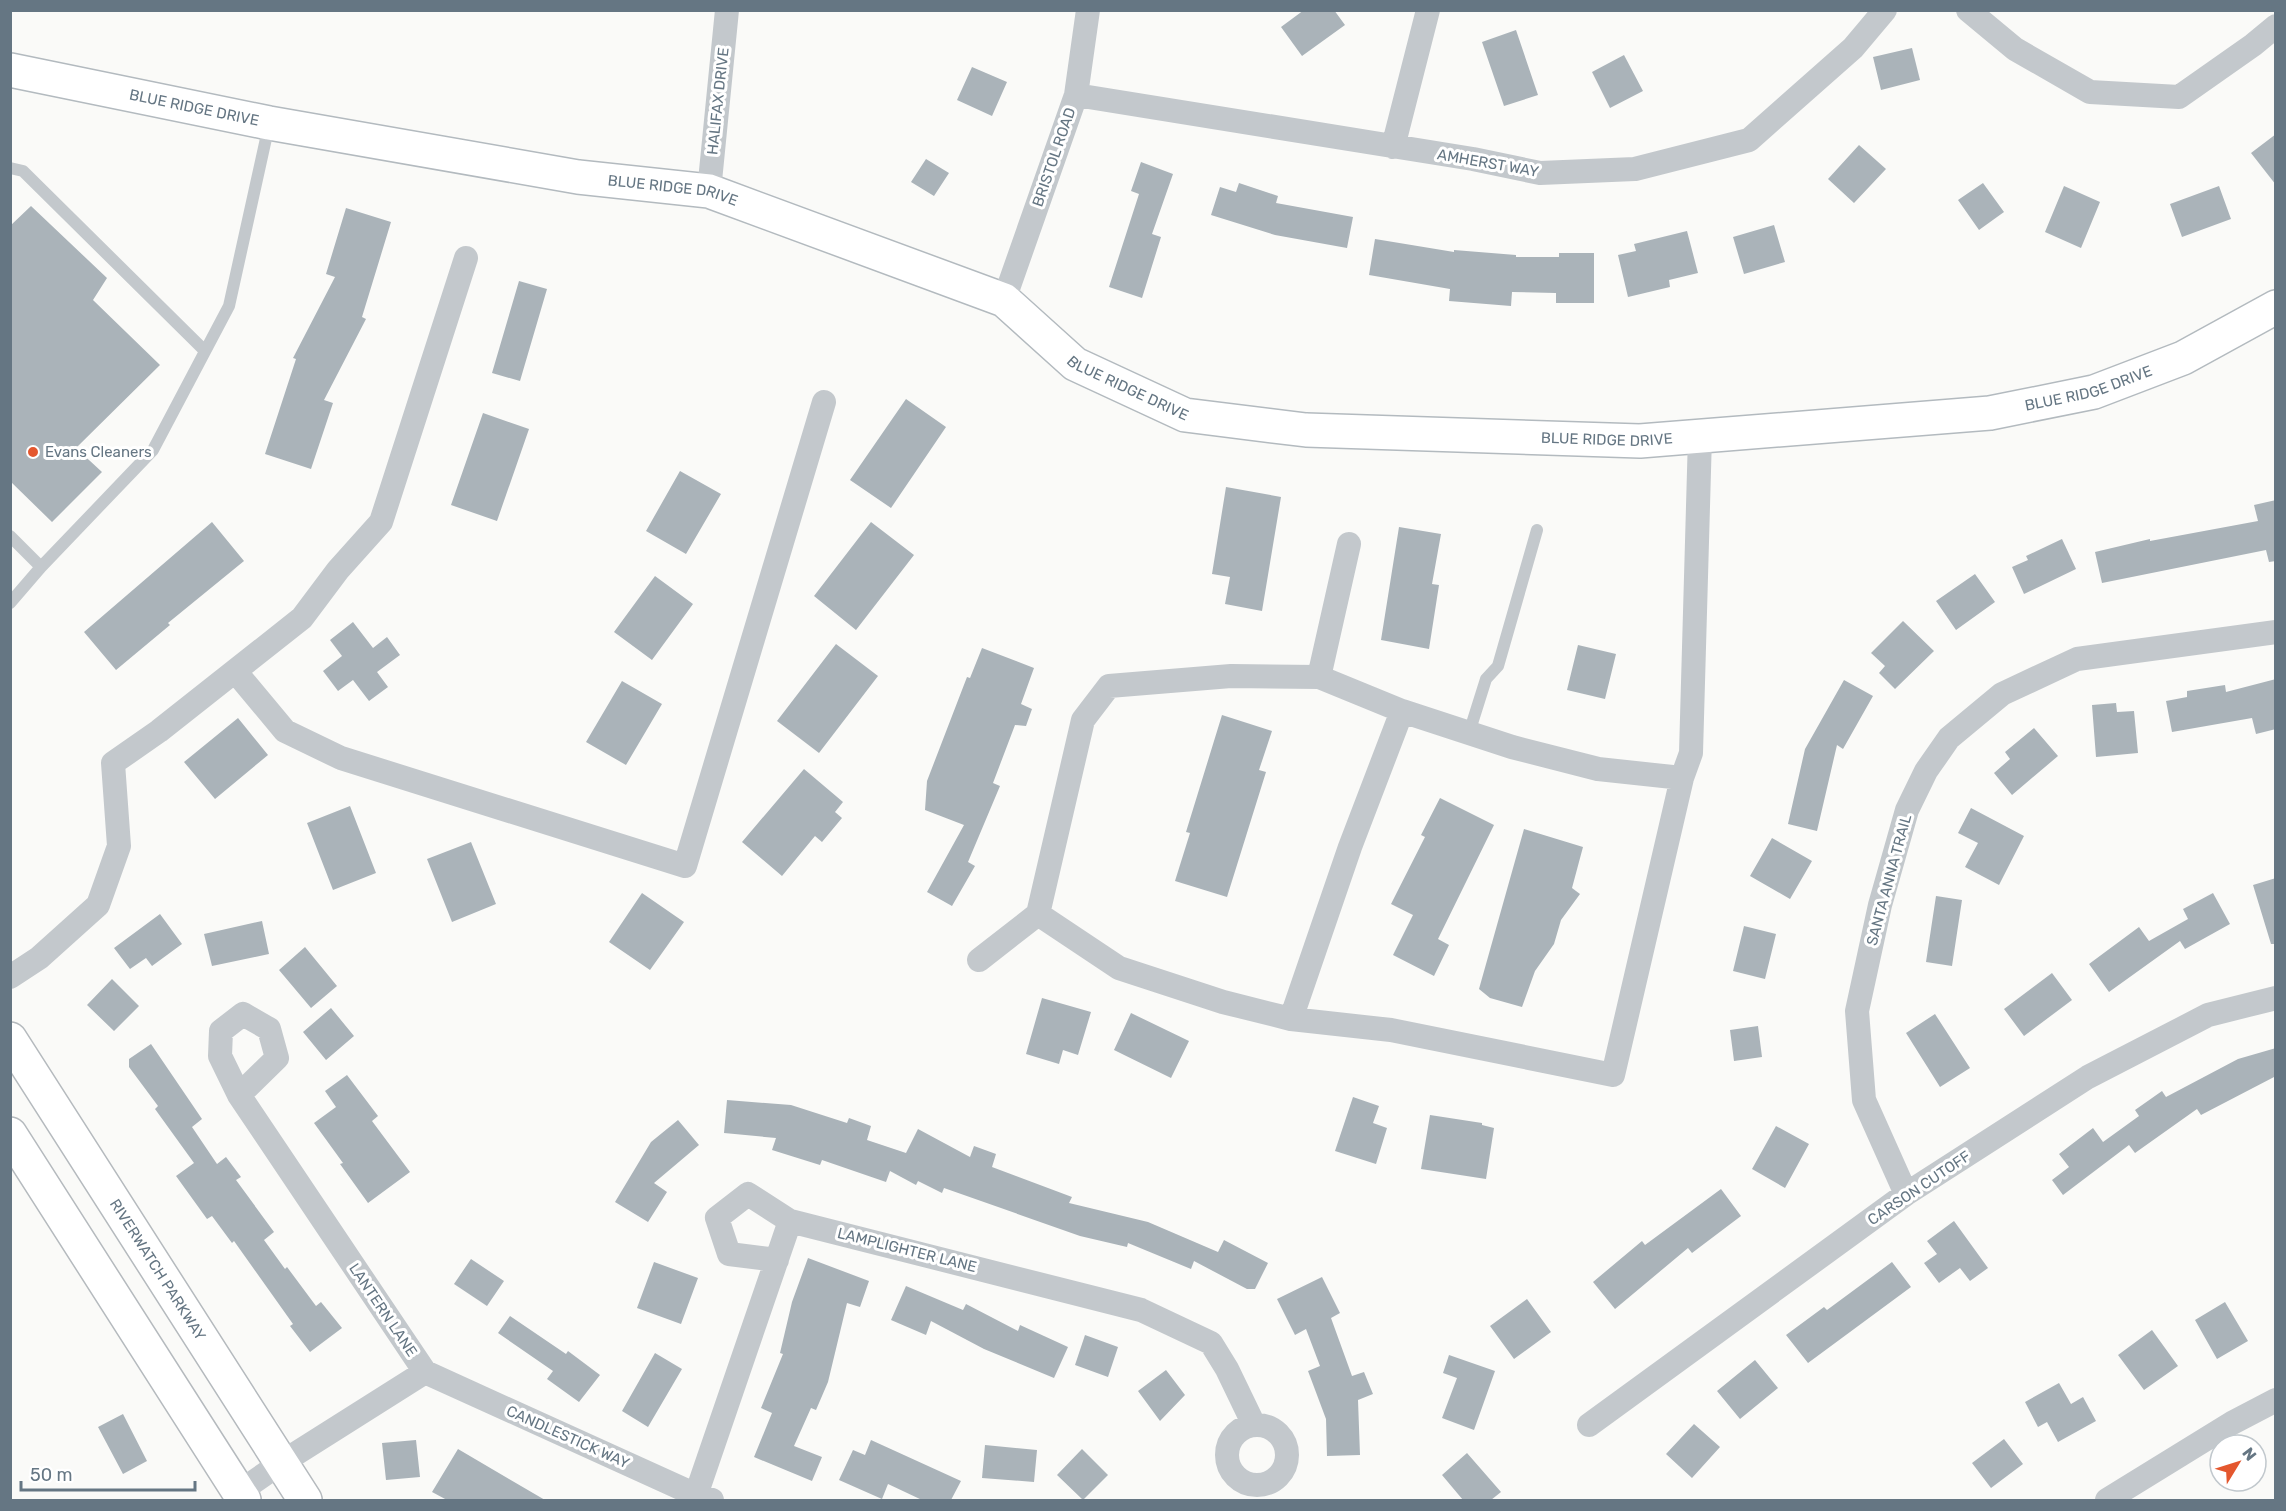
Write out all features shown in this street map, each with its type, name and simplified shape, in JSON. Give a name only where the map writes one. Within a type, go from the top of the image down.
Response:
[{"type":"street","name":"HALIFAX DRIVE","points":[[709,191],[727,10]]},
{"type":"street","name":"BRISTOL ROAD","points":[[1004,300],[1076,95],[1088,10]]},
{"type":"street","points":[[1393,147],[1428,10]]},
{"type":"street","name":"AMHERST WAY","points":[[1076,95],[1473,159],[1540,173],[1635,169],[1749,140],[1853,48],[1885,10]]},
{"type":"street","points":[[1968,10],[2014,49],[2090,92],[2179,97],[2276,26]]},
{"type":"street","name":"BLUE RIDGE DRIVE","points":[[10,70],[269,123],[578,177],[709,191],[1004,300],[1075,364],[1185,415],[1306,430],[1640,441],[1990,413],[2094,392],[2183,358],[2276,307]]},
{"type":"street","points":[[10,976],[39,958],[98,905],[119,846],[113,763],[302,618],[338,570],[381,522],[466,258]]},
{"type":"street","points":[[235,671],[285,731],[341,758],[685,866],[824,402]]},
{"type":"street","points":[[1038,914],[1119,968],[1223,1002],[1291,1019],[1391,1030],[1613,1075],[1682,778],[1691,753],[1700,436]]},
{"type":"street","points":[[1319,677],[1349,544]]},
{"type":"street","name":"SANTA ANNA TRAIL","points":[[1906,1194],[1864,1100],[1857,1011],[1880,905],[1907,810],[1926,771],[1949,738],[2002,694],[2077,659],[2276,632]]},
{"type":"street","points":[[979,960],[1038,914],[1083,720],[1109,686],[1231,676],[1319,677],[1402,711],[1512,747],[1599,769],[1682,778]]},
{"type":"street","points":[[1291,1019],[1350,847],[1402,711]]},
{"type":"street","name":"CARSON CUTOFF","points":[[1588,1425],[1906,1194],[2088,1077],[2208,1015],[2276,998]]},
{"type":"street","name":"RIVERWATCH PARKWAY","points":[[10,1039],[305,1500]]},
{"type":"street","name":"LANTERN LANE","points":[[239,1095],[425,1372],[281,1463],[242,1496]]},
{"type":"street","points":[[10,1134],[242,1496]]},
{"type":"street","name":"LAMPLIGHTER LANE","points":[[777,1260],[729,1254],[717,1218],[748,1194],[790,1221],[1141,1310],[1211,1343],[1227,1369],[1254,1425]]},
{"type":"street","points":[[704,1498],[790,1221]]},
{"type":"street","name":"CANDLESTICK WAY","points":[[425,1372],[704,1498]]},
{"type":"street","points":[[2107,1500],[2232,1423],[2276,1400]]},
{"type":"lane","points":[[10,603],[41,567],[153,450],[229,306],[269,123]]},
{"type":"lane","points":[[10,168],[23,171],[206,351]]},
{"type":"lane","points":[[1469,733],[1486,679],[1498,666],[1537,530]]},
{"type":"lane","points":[[10,536],[41,567]]},
{"type":"building","points":[[1304,10],[1334,10],[1345,25],[1302,56],[1281,27]]},
{"type":"building","points":[[1516,30],[1538,95],[1504,106],[1482,42]]},
{"type":"building","points":[[1912,48],[1920,80],[1881,90],[1873,57]]},
{"type":"building","points":[[1624,55],[1643,91],[1610,108],[1592,72]]},
{"type":"building","points":[[972,67],[1007,82],[992,116],[957,100]]},
{"type":"building","points":[[2276,134],[2276,185],[2251,153]]},
{"type":"building","points":[[1859,145],[1886,169],[1854,203],[1828,179]]},
{"type":"building","points":[[926,159],[949,173],[934,196],[911,182]]},
{"type":"building","points":[[1141,162],[1173,174],[1152,234],[1161,237],[1142,298],[1109,287],[1139,194],[1131,191]]},
{"type":"building","points":[[1239,183],[1278,196],[1276,203],[1353,217],[1347,248],[1275,235],[1211,215],[1220,187],[1236,192]]},
{"type":"building","points":[[1983,183],[2004,212],[1979,230],[1958,200]]},
{"type":"building","points":[[2064,186],[2100,202],[2081,248],[2045,232]]},
{"type":"building","points":[[2219,186],[2231,219],[2182,237],[2170,204]]},
{"type":"building","points":[[31,206],[107,278],[93,300],[160,365],[76,448],[102,472],[52,522],[10,481],[10,226]]},
{"type":"building","points":[[346,208],[391,222],[362,317],[366,319],[324,400],[333,403],[311,469],[265,454],[296,359],[293,358],[335,277],[326,274]]},
{"type":"building","points":[[1774,225],[1785,262],[1744,274],[1733,237]]},
{"type":"building","points":[[1687,231],[1698,273],[1669,280],[1670,287],[1628,297],[1618,255],[1636,251],[1634,244]]},
{"type":"building","points":[[1375,239],[1454,252],[1454,250],[1516,255],[1516,257],[1559,257],[1559,253],[1594,253],[1594,303],[1556,303],[1556,293],[1512,292],[1511,306],[1449,301],[1450,289],[1369,275]]},
{"type":"building","points":[[519,281],[547,289],[520,381],[492,373]]},
{"type":"building","points":[[906,399],[946,427],[891,508],[850,480]]},
{"type":"building","points":[[483,413],[529,429],[497,521],[451,505]]},
{"type":"building","points":[[680,471],[721,494],[686,554],[646,531]]},
{"type":"building","points":[[1226,487],[1281,497],[1262,611],[1225,604],[1230,577],[1212,574]]},
{"type":"building","points":[[2276,500],[2276,561],[2269,562],[2266,550],[2102,583],[2095,552],[2150,539],[2150,541],[2258,521],[2254,505]]},
{"type":"building","points":[[212,522],[244,561],[168,623],[170,625],[116,670],[84,632]]},
{"type":"building","points":[[871,522],[914,555],[856,630],[814,596]]},
{"type":"building","points":[[1399,527],[1441,534],[1432,584],[1439,585],[1429,649],[1381,640]]},
{"type":"building","points":[[2062,539],[2076,569],[2024,594],[2012,567],[2028,560],[2026,556]]},
{"type":"building","points":[[1975,574],[1995,602],[1956,630],[1936,601]]},
{"type":"building","points":[[655,576],[693,604],[652,660],[614,632]]},
{"type":"building","points":[[1903,621],[1934,651],[1895,689],[1879,673],[1885,666],[1871,653]]},
{"type":"building","points":[[353,622],[373,648],[387,637],[400,655],[377,672],[388,687],[369,701],[353,680],[338,691],[323,671],[342,656],[330,640]]},
{"type":"building","points":[[836,644],[878,676],[819,753],[777,721]]},
{"type":"building","points":[[1578,645],[1616,654],[1605,699],[1567,690]]},
{"type":"building","points":[[982,648],[1034,668],[1021,704],[1032,709],[1026,726],[1015,725],[993,783],[1000,786],[968,862],[975,866],[952,906],[927,892],[964,825],[925,810],[927,781],[967,677],[970,678]]},
{"type":"building","points":[[2276,679],[2276,729],[2256,734],[2252,718],[2172,732],[2166,701],[2187,697],[2187,691],[2225,685],[2226,692]]},
{"type":"building","points":[[1844,680],[1873,696],[1843,749],[1837,745],[1817,831],[1788,824],[1805,749]]},
{"type":"building","points":[[622,681],[662,704],[626,765],[586,742]]},
{"type":"building","points":[[2116,703],[2117,712],[2134,711],[2138,753],[2096,757],[2092,705]]},
{"type":"building","points":[[1222,715],[1272,731],[1259,770],[1266,772],[1227,897],[1175,881],[1190,833],[1186,832]]},
{"type":"building","points":[[238,718],[268,755],[215,799],[184,762]]},
{"type":"building","points":[[2034,728],[2058,756],[2012,795],[1994,773],[2010,759],[2005,752]]},
{"type":"building","points":[[804,769],[843,802],[835,812],[842,818],[822,842],[815,836],[782,876],[742,842]]},
{"type":"building","points":[[1440,798],[1494,825],[1438,939],[1449,945],[1434,976],[1393,955],[1413,915],[1391,904],[1425,837],[1421,835]]},
{"type":"building","points":[[350,806],[376,873],[333,890],[307,823]]},
{"type":"building","points":[[1971,808],[2024,836],[1999,885],[1965,867],[1978,843],[1958,833]]},
{"type":"building","points":[[1524,829],[1583,847],[1572,888],[1580,894],[1561,920],[1554,944],[1535,971],[1522,1007],[1490,998],[1479,989]]},
{"type":"building","points":[[1772,838],[1812,861],[1790,899],[1750,876]]},
{"type":"building","points":[[471,842],[496,904],[452,922],[427,859]]},
{"type":"building","points":[[2276,878],[2276,944],[2271,944],[2253,885]]},
{"type":"building","points":[[642,893],[684,922],[650,970],[609,942]]},
{"type":"building","points":[[2213,893],[2230,924],[2185,949],[2180,941],[2109,992],[2089,964],[2139,927],[2149,941],[2188,919],[2183,909]]},
{"type":"building","points":[[1936,896],[1962,900],[1952,966],[1926,962]]},
{"type":"building","points":[[160,914],[182,944],[152,966],[146,958],[130,969],[114,948]]},
{"type":"building","points":[[262,921],[269,954],[212,966],[204,934]]},
{"type":"building","points":[[1744,926],[1776,934],[1765,979],[1733,971]]},
{"type":"building","points":[[305,947],[337,986],[311,1008],[279,970]]},
{"type":"building","points":[[2052,973],[2072,1000],[2024,1036],[2004,1009]]},
{"type":"building","points":[[112,979],[139,1006],[114,1031],[87,1005]]},
{"type":"building","points":[[1042,998],[1091,1012],[1078,1055],[1063,1050],[1059,1064],[1026,1054]]},
{"type":"building","points":[[331,1008],[354,1036],[326,1060],[303,1032]]},
{"type":"building","points":[[1131,1013],[1189,1041],[1171,1078],[1114,1050]]},
{"type":"building","points":[[1935,1014],[1970,1068],[1940,1087],[1906,1033]]},
{"type":"building","points":[[1758,1026],[1762,1057],[1734,1061],[1730,1030]]},
{"type":"building","points":[[151,1044],[202,1119],[192,1127],[217,1164],[226,1157],[241,1177],[236,1180],[274,1232],[264,1240],[316,1306],[321,1302],[342,1328],[310,1352],[290,1326],[293,1324],[234,1241],[232,1243],[212,1216],[207,1219],[176,1176],[194,1163],[155,1109],[158,1106],[129,1067],[129,1059]]},
{"type":"building","points":[[2276,1048],[2276,1076],[2201,1115],[2197,1109],[2135,1153],[2129,1145],[2063,1195],[2052,1180],[2069,1167],[2059,1154],[2093,1128],[2103,1142],[2139,1116],[2135,1110],[2162,1091],[2166,1097],[2238,1059]]},
{"type":"building","points":[[347,1075],[378,1116],[372,1121],[410,1172],[368,1203],[314,1123],[336,1107],[325,1091]]},
{"type":"building","points":[[1353,1097],[1379,1106],[1373,1123],[1387,1128],[1376,1164],[1335,1151]]},
{"type":"building","points":[[727,1100],[791,1105],[847,1123],[849,1118],[871,1126],[867,1140],[906,1153],[918,1129],[970,1157],[974,1146],[996,1154],[992,1167],[1072,1197],[1069,1203],[1148,1222],[1218,1252],[1224,1240],[1268,1263],[1255,1289],[1247,1289],[1194,1261],[1191,1269],[1128,1243],[1127,1247],[1080,1236],[944,1188],[942,1193],[918,1181],[916,1185],[890,1171],[886,1182],[822,1160],[820,1165],[772,1150],[776,1138],[724,1133]]},
{"type":"building","points":[[1430,1115],[1482,1123],[1482,1125],[1494,1128],[1486,1179],[1421,1169]]},
{"type":"building","points":[[678,1120],[699,1145],[654,1183],[667,1192],[648,1222],[615,1202],[651,1142]]},
{"type":"building","points":[[1776,1126],[1809,1144],[1785,1188],[1752,1169]]},
{"type":"building","points":[[1721,1189],[1741,1216],[1692,1253],[1688,1248],[1615,1309],[1593,1282],[1642,1241],[1645,1245]]},
{"type":"building","points":[[1954,1221],[1988,1268],[1970,1281],[1960,1268],[1939,1283],[1924,1263],[1937,1254],[1927,1241]]},
{"type":"building","points":[[808,1258],[869,1281],[860,1307],[847,1303],[828,1382],[816,1410],[811,1408],[794,1446],[822,1457],[812,1481],[754,1457],[772,1413],[761,1408],[783,1354],[780,1353],[792,1302]]},
{"type":"building","points":[[471,1259],[504,1281],[487,1306],[454,1284]]},
{"type":"building","points":[[654,1262],[698,1278],[681,1324],[637,1308]]},
{"type":"building","points":[[1892,1262],[1911,1287],[1808,1363],[1786,1335],[1824,1307],[1827,1310]]},
{"type":"building","points":[[1322,1277],[1340,1313],[1331,1318],[1352,1376],[1364,1372],[1373,1394],[1358,1400],[1360,1455],[1327,1456],[1326,1419],[1308,1371],[1320,1366],[1306,1329],[1295,1335],[1277,1299]]},
{"type":"building","points":[[906,1286],[963,1310],[966,1304],[1018,1331],[1020,1325],[1068,1347],[1054,1378],[984,1349],[931,1321],[926,1335],[891,1320]]},
{"type":"building","points":[[1527,1299],[1551,1332],[1514,1359],[1490,1326]]},
{"type":"building","points":[[2225,1302],[2248,1341],[2217,1359],[2195,1320]]},
{"type":"building","points":[[510,1316],[566,1354],[568,1351],[600,1375],[579,1402],[547,1379],[553,1371],[498,1333]]},
{"type":"building","points":[[2152,1330],[2178,1366],[2144,1390],[2118,1355]]},
{"type":"building","points":[[1085,1335],[1118,1347],[1108,1377],[1075,1365]]},
{"type":"building","points":[[655,1353],[682,1369],[648,1427],[622,1411]]},
{"type":"building","points":[[1449,1355],[1495,1371],[1474,1430],[1442,1418],[1457,1378],[1443,1373]]},
{"type":"building","points":[[1755,1360],[1778,1388],[1740,1419],[1717,1391]]},
{"type":"building","points":[[1166,1370],[1185,1395],[1160,1421],[1138,1391]]},
{"type":"building","points":[[2059,1383],[2071,1404],[2083,1397],[2096,1421],[2058,1442],[2047,1422],[2038,1427],[2025,1402]]},
{"type":"building","points":[[123,1414],[147,1461],[123,1474],[98,1427]]},
{"type":"building","points":[[1694,1424],[1720,1447],[1692,1478],[1666,1454]]},
{"type":"building","points":[[2004,1439],[2023,1464],[1991,1488],[1972,1463]]},
{"type":"building","points":[[416,1440],[420,1477],[386,1480],[382,1443]]},
{"type":"building","points":[[871,1440],[961,1481],[951,1500],[922,1500],[888,1484],[882,1499],[839,1480],[853,1450],[865,1455]]},
{"type":"building","points":[[985,1445],[1037,1450],[1034,1482],[982,1478]]},
{"type":"building","points":[[458,1449],[545,1500],[447,1500],[432,1492]]},
{"type":"building","points":[[1082,1449],[1108,1475],[1083,1500],[1057,1475]]},
{"type":"building","points":[[1467,1453],[1501,1492],[1491,1500],[1463,1500],[1442,1475]]},
{"type":"place","name":"Evans Cleaners","points":[[33,452]]}]
